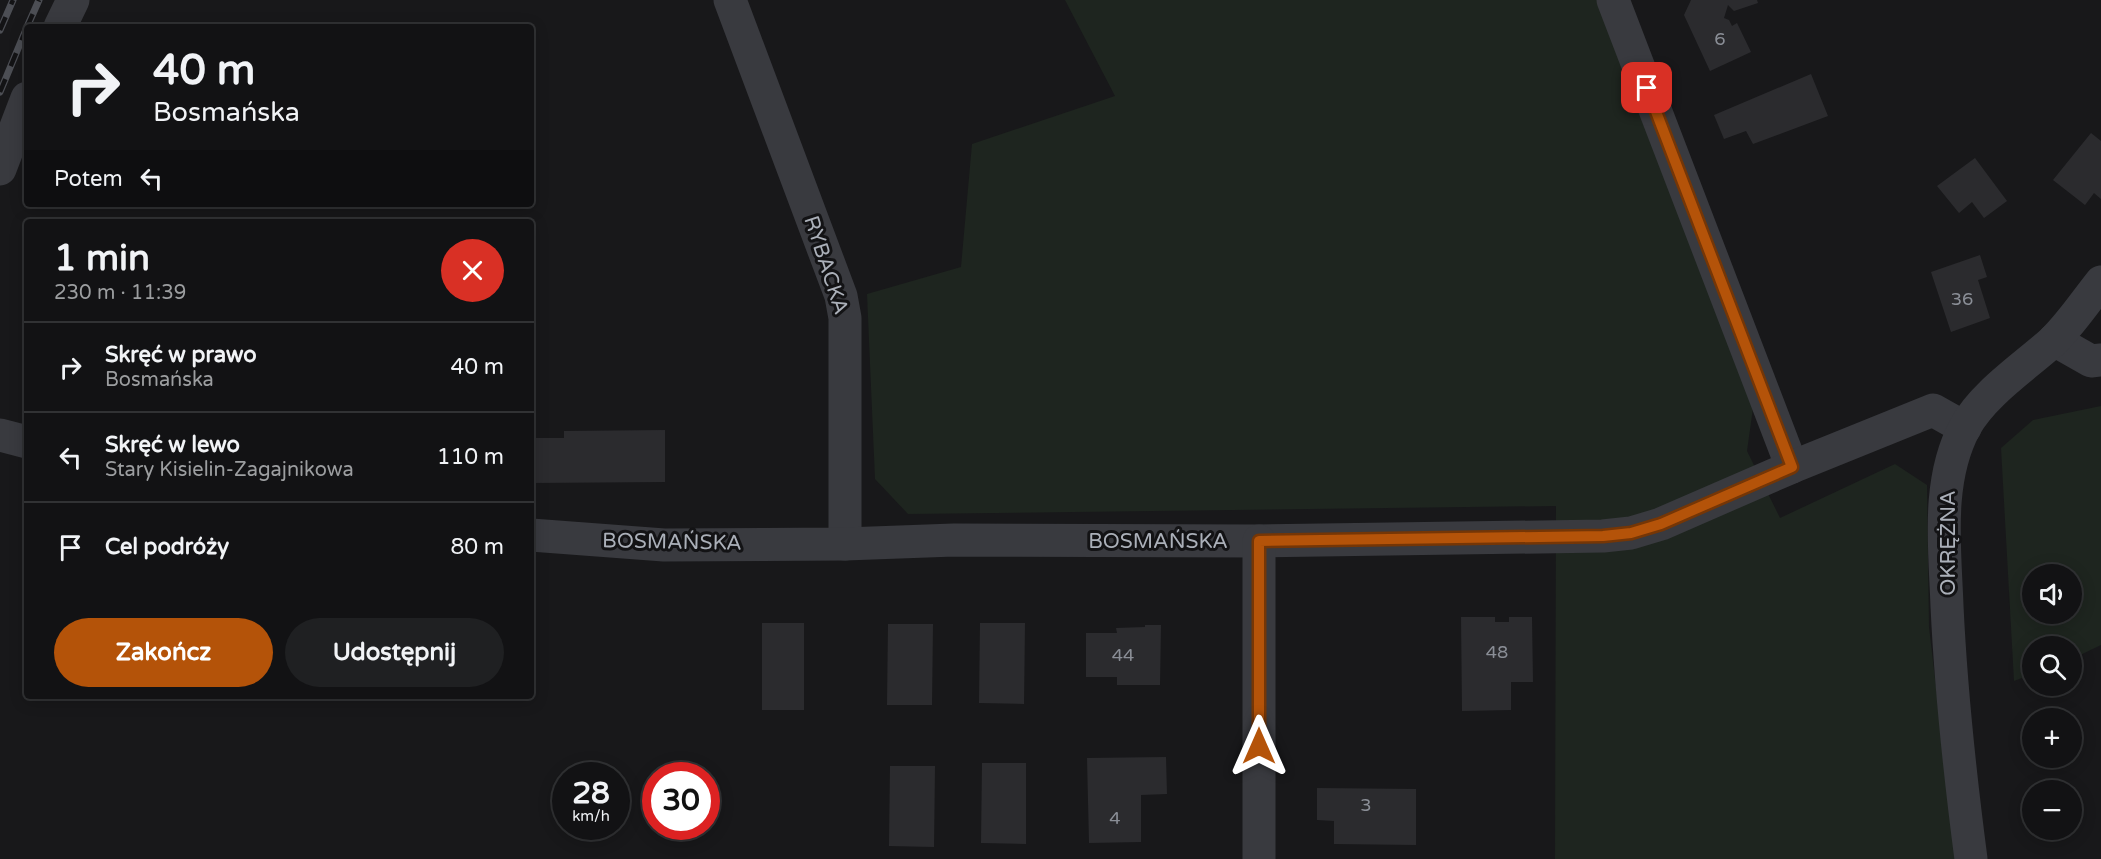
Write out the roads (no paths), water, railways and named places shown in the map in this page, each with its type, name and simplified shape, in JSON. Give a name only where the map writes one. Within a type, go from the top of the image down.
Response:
[{"type":"street","points":[[61,24],[73,0]]},
{"type":"street","name":"RYBACKA","points":[[730,0],[841,296],[845,318],[845,544]]},
{"type":"street","points":[[1613,0],[1792,467]]},
{"type":"street","points":[[0,168],[24,104]]},
{"type":"street","name":"OKRĘŻNA","points":[[1971,859],[1951,689],[1945,550],[1947,483],[1965,428],[1985,400],[2054,340],[2101,282]]},
{"type":"street","points":[[2054,340],[2091,361],[2101,360]]},
{"type":"street","name":"BOSMAŃSKA","points":[[534,535],[664,545],[845,544],[954,540],[1259,541],[1591,536],[1631,533],[1661,524],[1792,467],[1934,410],[1965,428]]},
{"type":"street","points":[[0,435],[24,441]]},
{"type":"street","points":[[1259,541],[1259,859]]},
{"type":"railway","points":[[0,30],[13,0]]},
{"type":"railway","points":[[28,24],[39,0]]},
{"type":"railway","points":[[0,92],[24,34]]}]
